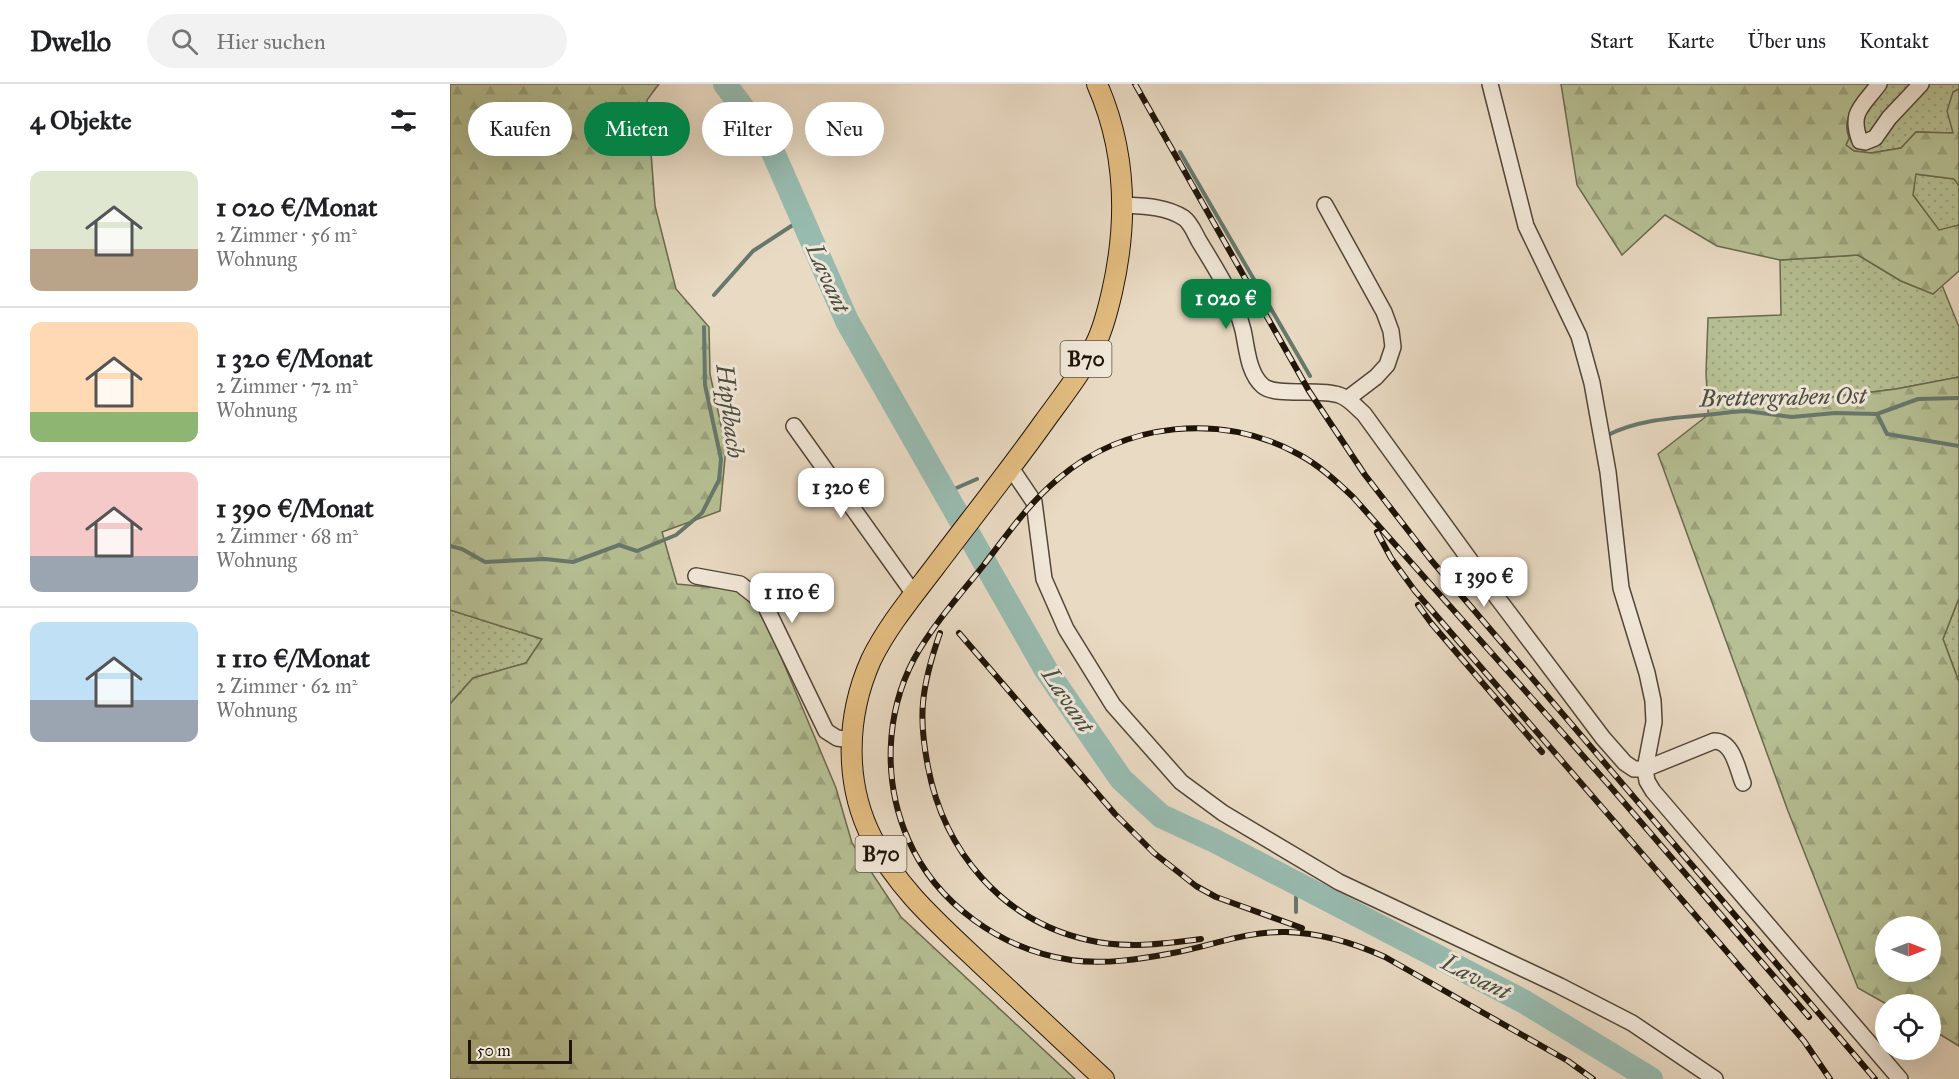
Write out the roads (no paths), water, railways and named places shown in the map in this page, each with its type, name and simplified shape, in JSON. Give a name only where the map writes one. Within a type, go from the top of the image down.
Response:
[{"type":"main road","name":"B70","points":[[1097,84],[1111,122],[1118,155],[1122,237],[1106,316],[1096,344],[1072,384],[891,627],[872,659],[860,690],[854,716],[852,740],[853,774],[860,808],[871,837],[907,891],[1104,1079]]},
{"type":"street","points":[[1490,84],[1526,226],[1579,336],[1592,383],[1608,472],[1621,588],[1647,673],[1653,701],[1654,722],[1645,768],[1647,781],[1653,791],[1900,1079]]},
{"type":"street","points":[[1878,84],[1855,115],[1855,128],[1860,141],[1865,142],[1875,138],[1889,118],[1921,84]]},
{"type":"street","points":[[1325,205],[1384,312],[1391,331],[1393,347],[1387,364],[1376,377],[1347,399]]},
{"type":"street","points":[[1122,206],[1146,206],[1171,211],[1186,219],[1222,279],[1239,314],[1252,370],[1263,386],[1272,391],[1324,392],[1338,395],[1347,399],[1364,414],[1496,596],[1625,764],[1634,769],[1645,768],[1714,741],[1722,741],[1729,746],[1743,783]]},
{"type":"street","points":[[794,426],[914,594]]},
{"type":"street","points":[[1011,468],[1034,502],[1044,579],[1066,629],[1113,705],[1181,782],[1223,813],[1339,882],[1560,986],[1622,1018],[1715,1079]]},
{"type":"street","points":[[696,576],[740,584],[764,603],[826,731],[837,738],[852,740]]},
{"type":"waterway","name":"Lavant","points":[[725,84],[769,143],[847,321],[1046,670],[1121,779],[1161,816],[1215,841],[1523,1001],[1651,1079]]},
{"type":"waterway","name":"Brettergraben Ost","points":[[1180,152],[1310,376]]},
{"type":"waterway","name":"Hipflbach","points":[[714,295],[753,251],[802,219]]},
{"type":"waterway","name":"Hipflbach","points":[[450,546],[462,549],[485,562],[545,559],[573,562],[619,545],[637,551],[676,535],[702,513],[719,480],[721,459],[705,385],[704,327]]},
{"type":"waterway","name":"Brettergraben Ost","points":[[1608,435],[1637,424],[1685,417],[1746,411],[1792,417],[1835,413],[1877,414],[1918,399],[1959,398]]},
{"type":"waterway","points":[[1877,414],[1887,434],[1959,446]]},
{"type":"waterway","name":"Brettergraben Ost","points":[[945,493],[977,479]]},
{"type":"waterway","points":[[1296,883],[1296,912]]},
{"type":"railway","points":[[1135,84],[1309,391],[1365,475],[1431,560],[1875,1079]]},
{"type":"railway","points":[[1593,1079],[1568,1061],[1385,957],[1349,943],[1312,934],[1271,932],[1135,959],[1109,962],[1071,960],[1045,955],[996,934],[974,920],[936,884],[920,862],[908,839],[894,795],[891,748],[897,702],[914,659],[946,611],[1018,521],[1058,479],[1084,460],[1113,445],[1143,435],[1174,429],[1206,428],[1238,432],[1269,441],[1313,463],[1353,497],[1608,784],[1809,1017]]},
{"type":"railway","points":[[1377,532],[1391,558],[1415,591],[1804,1041],[1830,1079]]},
{"type":"railway","points":[[1418,605],[1542,752]]},
{"type":"railway","points":[[940,633],[929,668],[923,703],[924,743],[928,767],[936,798],[948,827],[963,854],[982,878],[1004,899],[1029,917],[1057,931],[1088,940],[1130,945],[1201,939]]},
{"type":"railway","points":[[959,633],[1115,814],[1154,853],[1196,886],[1216,897],[1302,928]]}]
